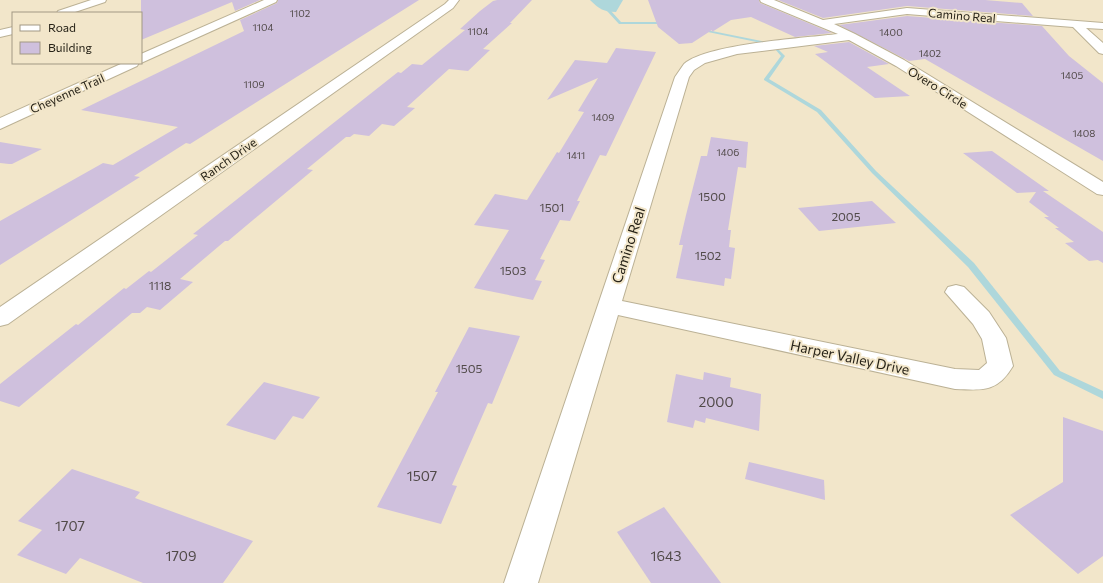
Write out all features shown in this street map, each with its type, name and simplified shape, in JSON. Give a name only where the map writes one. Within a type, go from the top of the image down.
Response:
[{"type":"street","points":[[65,12],[101,0]]},
{"type":"street","points":[[142,60],[272,0]]},
{"type":"street","name":"Ranch Drive","points":[[0,318],[449,6],[454,0]]},
{"type":"street","name":"Overo Circle","points":[[765,0],[851,36],[900,64],[1103,190]]},
{"type":"street","name":"Camino Real","points":[[822,23],[907,11],[1103,26]]},
{"type":"street","points":[[1076,24],[1103,50]]},
{"type":"street","points":[[0,34],[12,30]]},
{"type":"street","name":"Camino Real","points":[[521,583],[682,77],[689,67],[708,57],[737,50],[851,36]]},
{"type":"street","name":"Cheyenne Trail","points":[[0,124],[131,64]]},
{"type":"street","name":"Harper Valley Drive","points":[[609,306],[955,379],[984,380],[1000,366],[994,338],[981,318],[956,292]]},
{"type":"water","points":[[590,0],[623,0],[616,12],[602,9]]},
{"type":"building","points":[[141,0],[260,0],[235,11],[232,2],[142,40]]},
{"type":"building","points":[[278,0],[419,0],[190,144],[186,143],[134,176],[140,177],[0,265],[0,221],[103,163],[113,165],[178,127],[81,110],[244,31],[240,20],[277,3]]},
{"type":"building","points":[[532,0],[510,23],[512,23],[483,49],[490,50],[468,71],[449,69],[407,107],[415,108],[394,126],[382,124],[369,136],[354,134],[350,137],[346,137],[307,169],[313,170],[180,279],[193,282],[160,310],[147,307],[140,313],[132,313],[19,407],[0,401],[0,384],[124,288],[126,289],[149,271],[151,272],[198,235],[193,234],[398,72],[401,73],[412,64],[422,65],[465,30],[460,29],[480,11],[493,1]]},
{"type":"building","points":[[648,0],[759,0],[760,3],[832,33],[795,37],[751,17],[731,20],[692,43],[679,44],[658,27]]},
{"type":"building","points":[[778,0],[985,0],[1022,3],[1033,16],[907,6],[823,18]]},
{"type":"building","points":[[907,16],[1042,26],[1069,56],[1103,83],[1103,161],[925,59],[909,61],[839,25]]},
{"type":"building","points":[[849,42],[889,64],[867,67],[910,96],[875,98],[815,54],[828,52],[814,46]]},
{"type":"building","points":[[616,48],[656,52],[606,156],[600,155],[577,201],[580,201],[570,221],[560,220],[540,259],[545,260],[535,280],[542,281],[533,300],[474,288],[509,230],[474,225],[495,194],[527,200],[557,152],[559,153],[584,112],[578,111],[598,78],[547,100],[575,60],[607,63]]},
{"type":"building","points":[[711,137],[748,142],[746,168],[738,167],[728,230],[731,230],[729,247],[735,248],[731,279],[725,278],[724,286],[676,278],[683,245],[679,245],[686,215],[701,156],[707,156]]},
{"type":"building","points":[[0,142],[42,149],[12,164],[0,163]]},
{"type":"building","points":[[992,151],[1049,191],[1043,191],[1103,232],[1103,263],[1098,260],[1089,261],[1065,243],[1074,242],[1055,228],[1059,228],[1044,217],[1049,217],[1029,202],[1036,192],[1017,193],[963,153]]},
{"type":"building","points":[[872,201],[896,223],[819,231],[798,208]]},
{"type":"building","points":[[469,327],[520,336],[492,404],[488,403],[452,485],[457,486],[441,524],[377,507],[438,392],[435,392]]},
{"type":"building","points":[[704,372],[731,378],[730,387],[761,394],[759,431],[706,418],[705,423],[695,420],[693,428],[667,422],[676,374],[703,380]]},
{"type":"building","points":[[264,382],[320,397],[303,419],[293,416],[275,440],[226,425]]},
{"type":"building","points":[[1063,417],[1103,431],[1103,556],[1078,574],[1010,515],[1063,482]]},
{"type":"building","points":[[749,462],[824,480],[825,500],[745,479]]},
{"type":"building","points":[[72,469],[140,492],[135,498],[253,541],[223,583],[143,583],[80,558],[66,574],[17,555],[42,530],[18,521]]},
{"type":"building","points":[[664,507],[721,583],[651,583],[617,532]]},
{"type":"waterway","points":[[599,0],[620,23],[666,23]]},
{"type":"waterway","points":[[703,30],[766,43]]},
{"type":"waterway","points":[[777,49],[783,56],[766,79],[819,111],[874,172],[971,265],[1057,373],[1103,395]]}]
